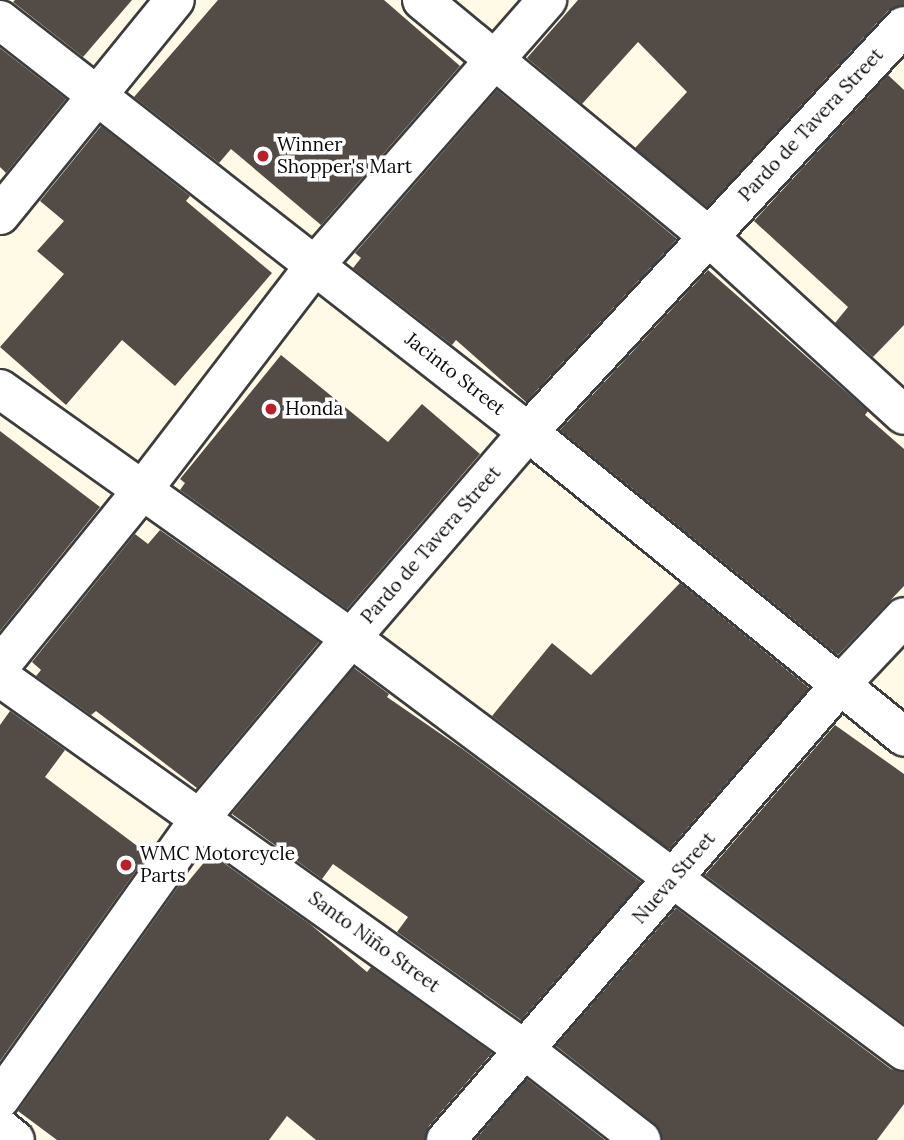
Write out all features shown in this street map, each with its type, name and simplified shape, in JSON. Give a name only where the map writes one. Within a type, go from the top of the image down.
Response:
[{"type":"street","points":[[0,215],[175,0]]},
{"type":"street","points":[[422,0],[708,236],[904,415]]},
{"type":"street","points":[[0,666],[144,488],[316,264],[547,0]]},
{"type":"street","name":"Jacinto Street","points":[[0,20],[99,94],[528,432],[904,737]]},
{"type":"street","name":"Pardo de Tavera Street","points":[[0,1099],[201,817],[351,638],[528,432],[904,26]]},
{"type":"street","points":[[0,389],[144,488],[351,638],[672,881],[904,1051]]},
{"type":"street","name":"Nueva Street","points":[[446,1140],[840,685],[904,617]]},
{"type":"street","name":"Santo Niño Street","points":[[0,677],[201,817],[524,1050],[641,1140]]},
{"type":"street","points":[[0,1128],[15,1140]]},
{"type":"building","points":[[132,0],[83,57],[13,2]]},
{"type":"building","points":[[218,0],[384,0],[460,66],[321,225],[231,149],[219,163],[134,97]]},
{"type":"building","points":[[578,0],[904,0],[904,5],[888,11],[707,207],[635,148],[687,92],[638,42],[582,104],[527,58]]},
{"type":"building","points":[[0,48],[66,99],[6,173],[0,167]]},
{"type":"building","points":[[888,75],[904,90],[904,325],[873,357],[835,323],[848,307],[754,221]]},
{"type":"building","points":[[497,90],[677,239],[526,402],[456,340],[452,345],[353,268],[361,258],[355,253]]},
{"type":"building","points":[[101,126],[190,196],[186,201],[272,273],[175,386],[122,340],[66,405],[0,347],[64,274],[37,251],[64,221],[40,201]]},
{"type":"building","points":[[708,270],[868,411],[865,415],[904,449],[904,586],[838,655],[560,430]]},
{"type":"building","points":[[281,355],[388,442],[422,404],[480,454],[347,609],[180,490],[185,483],[180,479]]},
{"type":"building","points":[[0,431],[100,507],[0,631]]},
{"type":"building","points":[[160,530],[319,642],[197,788],[96,711],[91,715],[36,676],[41,670],[32,662],[135,534],[148,544]]},
{"type":"building","points":[[680,583],[809,688],[669,849],[492,716],[552,643],[591,675]]},
{"type":"building","points":[[354,668],[389,694],[387,697],[464,750],[641,882],[521,1020],[397,932],[408,917],[333,864],[322,879],[232,814]]},
{"type":"building","points":[[10,711],[65,750],[45,777],[148,854],[0,1061],[0,725]]},
{"type":"building","points":[[835,725],[904,774],[904,1024],[705,875]]},
{"type":"building","points":[[211,854],[310,924],[367,972],[371,967],[492,1053],[429,1126],[425,1140],[316,1140],[287,1116],[269,1140],[57,1140],[18,1111],[183,880],[187,883]]},
{"type":"building","points":[[676,908],[891,1069],[904,1072],[904,1104],[877,1140],[662,1140],[654,1123],[556,1046]]},
{"type":"building","points":[[527,1079],[605,1140],[475,1140]]},
{"type":"place","name":"Winner Shopper's Mart","points":[[263,156]]},
{"type":"place","name":"Honda","points":[[271,409]]},
{"type":"place","name":"WMC Motorcycle Parts","points":[[126,865]]}]
